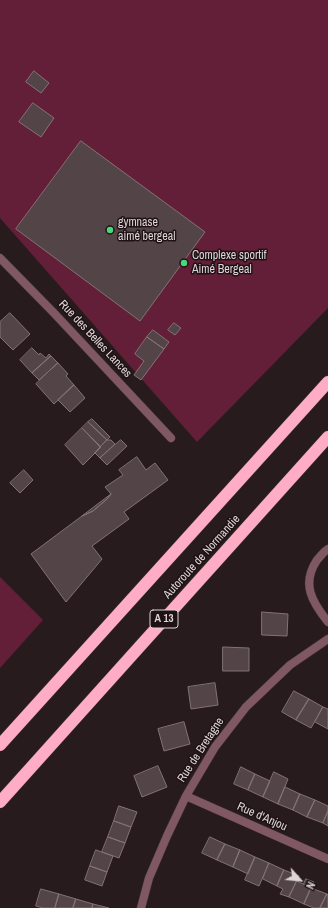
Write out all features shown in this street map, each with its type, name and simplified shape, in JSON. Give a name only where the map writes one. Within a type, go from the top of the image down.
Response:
[{"type":"highway","name":"Autoroute de Normandie","points":[[0,745],[328,382]]},
{"type":"highway","name":"Autoroute de Normandie","points":[[0,802],[328,437]]},
{"type":"street","name":"Rue des Belles Lances","points":[[0,258],[53,312],[171,438]]},
{"type":"street","points":[[328,549],[323,553],[312,568],[308,585],[317,608],[328,622]]},
{"type":"street","name":"Rue de Bretagne","points":[[141,908],[149,878],[167,836],[186,796],[215,747],[246,707],[290,665],[328,639]]},
{"type":"street","name":"Rue d'Anjou","points":[[186,796],[328,859]]},
{"type":"shaded area","name":"Complexe sportif Aimé Bergeal","points":[[0,0],[328,0],[328,308],[197,442],[0,218]]},
{"type":"shaded area","points":[[0,577],[43,620],[0,668]]},
{"type":"building","points":[[34,71],[49,83],[41,93],[26,82]]},
{"type":"building","points":[[33,103],[54,118],[41,137],[19,122]]},
{"type":"building","name":"gymnase aimé bergeal","points":[[81,141],[205,232],[140,321],[16,229]]},
{"type":"building","points":[[10,313],[30,334],[13,350],[0,337],[0,322]]},
{"type":"building","points":[[174,323],[181,328],[175,335],[168,330]]},
{"type":"building","points":[[153,330],[169,342],[164,349],[147,337]]},
{"type":"building","points":[[147,337],[164,349],[141,380],[134,375],[144,361],[135,354]]},
{"type":"building","points":[[32,348],[39,355],[40,353],[46,358],[49,354],[51,356],[32,373],[20,360]]},
{"type":"building","points":[[51,356],[58,363],[39,380],[32,373]]},
{"type":"building","points":[[58,363],[68,374],[66,376],[74,385],[54,404],[36,384]]},
{"type":"building","points":[[74,385],[85,398],[70,412],[58,400]]},
{"type":"building","points":[[92,419],[110,437],[107,440],[88,422]]},
{"type":"building","points":[[88,422],[107,440],[100,447],[82,428]]},
{"type":"building","points":[[82,428],[101,447],[83,465],[65,445]]},
{"type":"building","points":[[107,440],[111,440],[115,444],[100,458],[95,453]]},
{"type":"building","points":[[121,440],[127,446],[107,465],[100,458]]},
{"type":"building","points":[[137,457],[146,470],[155,463],[168,480],[124,512],[129,519],[92,546],[102,559],[66,602],[31,554],[82,516],[93,511],[107,499],[111,494],[105,487],[123,475],[119,470]]},
{"type":"building","points":[[24,470],[33,480],[20,493],[10,483]]},
{"type":"building","points":[[111,494],[93,511],[82,516]]},
{"type":"building","points":[[262,612],[288,614],[287,636],[262,635]]},
{"type":"building","points":[[223,647],[249,648],[249,671],[223,671]]},
{"type":"building","points":[[215,683],[218,705],[191,709],[188,687]]},
{"type":"building","points":[[294,691],[309,699],[296,720],[282,712]]},
{"type":"building","points":[[309,699],[323,707],[311,728],[296,720]]},
{"type":"building","points":[[323,707],[328,709],[328,729],[315,722]]},
{"type":"building","points":[[184,722],[190,744],[164,751],[158,729]]},
{"type":"building","points":[[158,766],[167,787],[142,797],[134,776]]},
{"type":"building","points":[[241,767],[255,774],[248,790],[234,784]]},
{"type":"building","points":[[274,772],[288,779],[278,804],[263,797]]},
{"type":"building","points":[[255,774],[270,781],[263,797],[248,790]]},
{"type":"building","points":[[285,787],[300,794],[293,810],[278,804]]},
{"type":"building","points":[[300,794],[315,800],[307,817],[293,810]]},
{"type":"building","points":[[315,800],[328,806],[328,811],[323,823],[307,817]]},
{"type":"building","points":[[119,806],[137,812],[131,827],[114,821]]},
{"type":"building","points":[[328,811],[328,826],[323,823]]},
{"type":"building","points":[[114,821],[131,827],[125,843],[108,837]]},
{"type":"building","points":[[108,837],[125,843],[119,858],[102,852]]},
{"type":"building","points":[[210,837],[225,844],[217,860],[202,853]]},
{"type":"building","points":[[225,844],[240,850],[233,867],[217,860]]},
{"type":"building","points":[[96,850],[113,856],[107,872],[90,866]]},
{"type":"building","points":[[240,850],[255,857],[248,874],[233,867]]},
{"type":"building","points":[[255,857],[269,863],[259,886],[245,880]]},
{"type":"building","points":[[269,863],[284,870],[277,886],[263,879]]},
{"type":"building","points":[[90,866],[107,872],[102,886],[85,880]]},
{"type":"building","points":[[284,870],[299,876],[289,897],[280,894],[283,889],[277,886]]},
{"type":"building","points":[[306,879],[314,882],[311,888],[304,884]]},
{"type":"building","points":[[297,881],[311,888],[304,904],[289,897]]},
{"type":"building","points":[[311,888],[327,894],[320,908],[314,908],[304,904]]},
{"type":"building","points":[[41,889],[59,894],[55,908],[43,908],[36,906]]},
{"type":"building","points":[[59,894],[76,899],[73,908],[55,908]]},
{"type":"building","points":[[327,894],[328,908],[320,908]]},
{"type":"building","points":[[76,899],[93,904],[92,908],[73,908]]},
{"type":"building","points":[[93,904],[109,908],[92,908]]},
{"type":"place","name":"gymnase aimé bergeal","points":[[110,230]]},
{"type":"place","name":"Complexe sportif Aimé Bergeal","points":[[184,263]]}]
